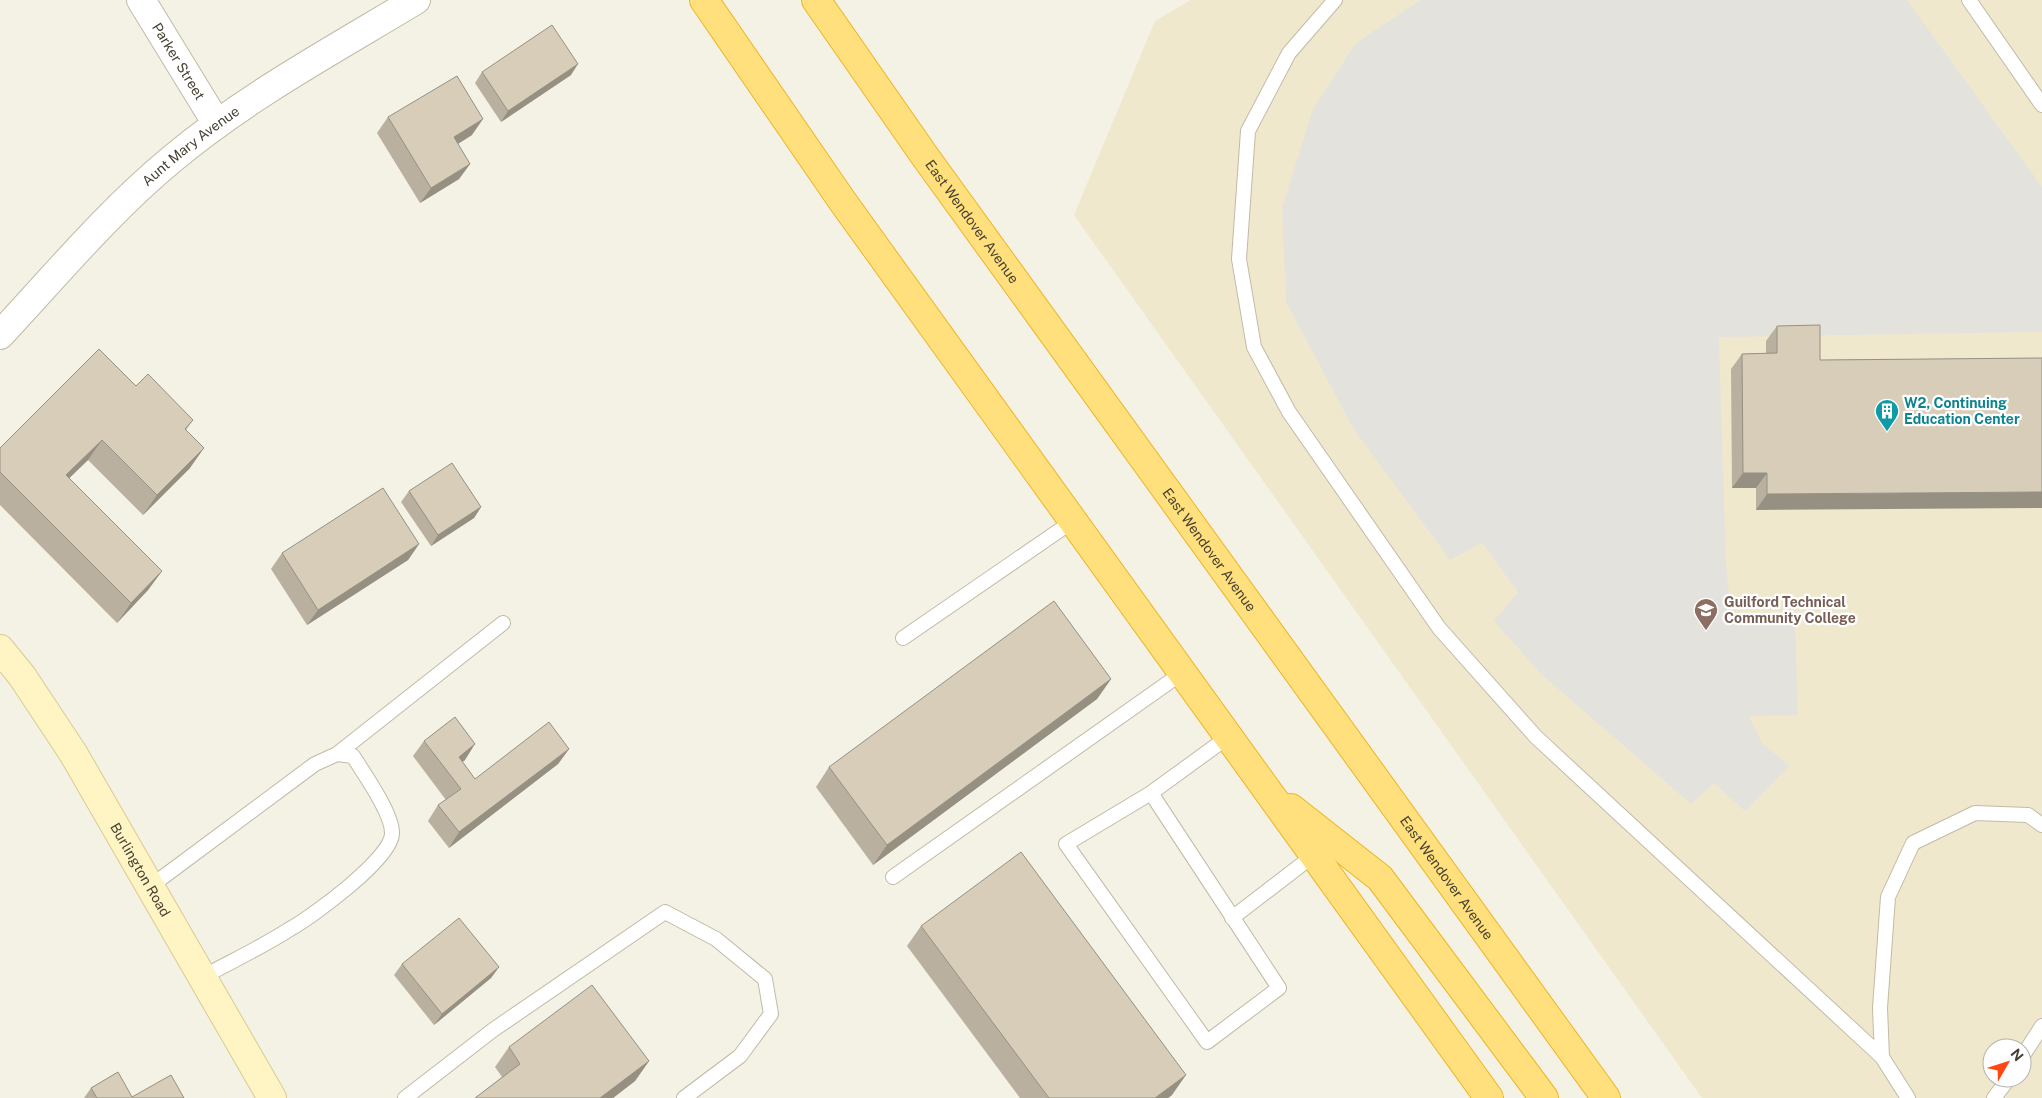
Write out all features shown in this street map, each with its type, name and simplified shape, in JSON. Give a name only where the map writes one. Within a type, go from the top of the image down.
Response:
[{"type":"highway","points":[[704,0],[849,210],[1489,1098]]},
{"type":"highway","name":"East Wendover Avenue","points":[[816,0],[930,163],[1606,1098]]},
{"type":"highway","points":[[1266,789],[1380,878],[1544,1098]]},
{"type":"main road","name":"Burlington Road","points":[[0,649],[22,676],[74,752],[272,1098]]},
{"type":"street","name":"Parker Street","points":[[141,0],[217,124]]},
{"type":"street","name":"Aunt Mary Avenue","points":[[0,335],[126,200],[171,159],[272,86],[416,0]]},
{"type":"lane","points":[[1335,0],[1289,53],[1248,131],[1238,258],[1254,346],[1289,412],[1439,628],[1536,737],[1882,1057],[1908,1098]]},
{"type":"lane","points":[[1969,0],[2042,105]]},
{"type":"lane","points":[[903,638],[1073,521]]},
{"type":"lane","points":[[151,886],[315,764],[337,754],[503,623]]},
{"type":"lane","points":[[893,877],[1182,673]]},
{"type":"lane","points":[[1151,792],[1279,988],[1207,1042],[1066,844],[1151,792],[1228,737]]},
{"type":"lane","points":[[203,977],[292,929],[358,879],[385,851],[392,835],[388,816],[353,756],[337,754]]},
{"type":"lane","points":[[1882,1057],[1880,1008],[1888,896],[1913,843],[1975,813],[2028,815],[2042,825]]},
{"type":"lane","points":[[1232,918],[1314,855]]},
{"type":"lane","points":[[406,1098],[493,1030],[665,912],[716,939],[765,979],[771,1014],[740,1056],[684,1098]]},
{"type":"lane","points":[[2032,1042],[2042,1026]]},
{"type":"shaded area","name":"Guilford Technical Community College","points":[[1191,0],[2042,0],[2042,1098],[1702,1098],[1074,215],[1155,21]]},
{"type":"shaded area","points":[[1421,0],[1907,0],[2042,187],[2042,332],[1719,337],[1726,565],[1731,613],[1795,622],[1798,715],[1749,716],[1762,743],[1789,766],[1745,811],[1714,783],[1691,804],[1541,674],[1494,621],[1518,592],[1482,543],[1450,560],[1353,428],[1286,302],[1282,208],[1313,109],[1356,43]]},
{"type":"building","points":[[552,25],[578,64],[508,111],[482,72]]},
{"type":"building","points":[[457,76],[483,119],[454,137],[470,164],[431,188],[388,117]]},
{"type":"building","name":"W2, Continuing Education Center","points":[[1820,325],[1820,360],[2042,358],[2042,492],[1767,494],[1767,473],[1743,473],[1742,354],[1777,353],[1777,326]]},
{"type":"building","points":[[99,349],[136,386],[148,374],[193,420],[185,429],[204,448],[157,495],[102,440],[66,475],[162,571],[131,603],[0,472],[0,448]]},
{"type":"building","points":[[452,463],[481,507],[438,535],[409,491]]},
{"type":"building","points":[[383,488],[419,544],[318,610],[282,553]]},
{"type":"building","points":[[1054,601],[1111,679],[887,845],[829,767]]},
{"type":"building","points":[[455,717],[475,744],[459,757],[475,779],[549,722],[569,749],[459,832],[438,805],[461,789],[424,741]]},
{"type":"building","points":[[1021,852],[1186,1075],[1155,1098],[1049,1098],[921,926]]},
{"type":"building","points":[[459,918],[499,967],[442,1014],[402,964]]},
{"type":"building","points":[[592,985],[649,1061],[600,1098],[475,1098],[520,1064],[509,1047]]},
{"type":"building","points":[[118,1072],[132,1097],[171,1075],[184,1098],[97,1098],[91,1088]]},
{"type":"place","name":"W2, Continuing Education Center","points":[[1887,432]]},
{"type":"place","name":"Guilford Technical Community College","points":[[1706,631]]}]
